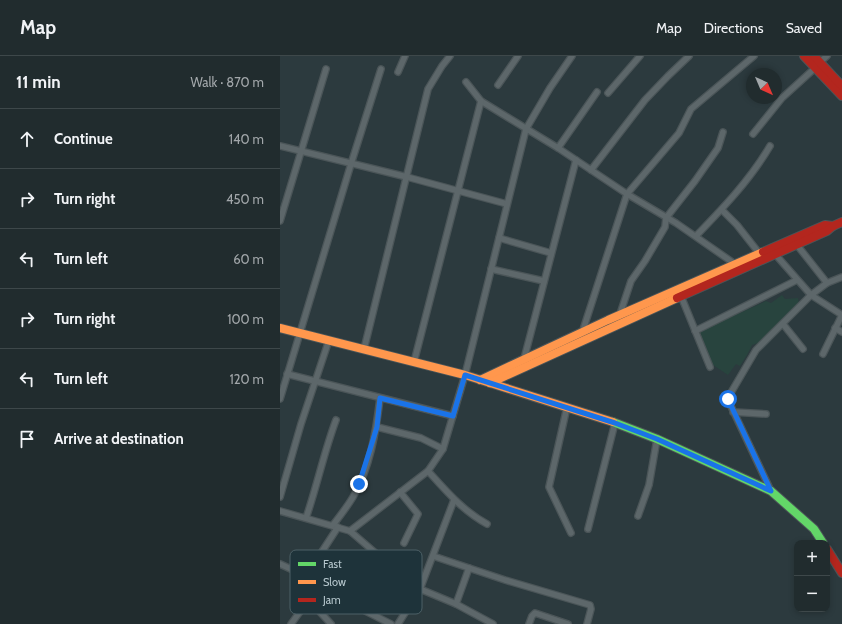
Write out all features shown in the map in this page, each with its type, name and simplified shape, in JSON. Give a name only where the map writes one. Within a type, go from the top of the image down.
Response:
[{"type":"main road","points":[[804,56],[816,62],[842,86]]},
{"type":"main road","points":[[816,62],[842,96]]},
{"type":"main road","points":[[490,383],[680,296],[797,245],[842,222]]},
{"type":"main road","points":[[480,380],[583,330],[759,253],[825,225],[833,226]]},
{"type":"main road","points":[[280,328],[465,375],[567,407],[657,439],[771,491],[814,529],[821,540]]},
{"type":"main road","points":[[830,554],[842,572]]},
{"type":"street","points":[[398,72],[406,56]]},
{"type":"street","points":[[364,349],[428,89],[450,56]]},
{"type":"street","points":[[498,85],[518,56]]},
{"type":"street","points":[[350,531],[428,471],[443,449],[465,375],[526,129],[550,88],[572,56]]},
{"type":"street","points":[[608,93],[640,56]]},
{"type":"street","points":[[591,170],[645,100],[689,56]]},
{"type":"street","points":[[583,330],[627,194],[679,133],[691,108],[754,56]]},
{"type":"street","points":[[753,134],[782,98],[816,62],[827,56]]},
{"type":"street","points":[[280,221],[326,69]]},
{"type":"street","points":[[280,399],[381,69]]},
{"type":"street","points":[[466,82],[481,101],[696,236],[735,264]]},
{"type":"street","points":[[558,148],[597,92]]},
{"type":"street","points":[[414,362],[481,101]]},
{"type":"street","points":[[620,314],[631,281],[645,261],[664,227],[666,218],[695,182],[718,148],[723,132]]},
{"type":"street","points":[[280,146],[407,177],[507,204]]},
{"type":"street","points":[[696,236],[722,210],[759,166],[770,146]]},
{"type":"street","points":[[524,359],[576,160]]},
{"type":"street","points":[[722,210],[737,225],[759,253]]},
{"type":"street","points":[[499,238],[551,253]]},
{"type":"street","points":[[797,245],[827,283]]},
{"type":"street","points":[[775,254],[811,295],[842,315],[823,354]]},
{"type":"street","points":[[491,269],[544,281]]},
{"type":"street","points":[[771,491],[729,402],[729,396],[744,368],[756,350],[811,295],[827,283],[842,277]]},
{"type":"street","points":[[695,330],[797,280]]},
{"type":"street","points":[[680,296],[710,367]]},
{"type":"street","points":[[783,324],[803,349]]},
{"type":"street","points":[[835,328],[842,332]]},
{"type":"street","points":[[280,497],[329,340]]},
{"type":"street","points":[[287,374],[453,416]]},
{"type":"street","points":[[324,550],[335,526],[353,498],[359,484],[377,427],[380,398]]},
{"type":"street","points":[[567,407],[550,487],[571,533]]},
{"type":"street","points":[[734,412],[766,414]]},
{"type":"street","points":[[306,518],[319,478],[324,455],[336,420]]},
{"type":"street","points":[[588,529],[615,423]]},
{"type":"street","points":[[377,427],[421,438],[443,449]]},
{"type":"street","points":[[638,516],[649,484],[657,439]]},
{"type":"street","points":[[428,471],[454,500],[474,517],[487,524]]},
{"type":"street","points":[[400,492],[418,514],[404,543]]},
{"type":"street","points":[[422,582],[454,500]]},
{"type":"street","points":[[280,511],[350,531],[372,550]]},
{"type":"street","points":[[433,556],[505,580],[590,605],[591,608],[587,624]]},
{"type":"street","points":[[280,564],[290,569]]},
{"type":"street","points":[[456,604],[469,568]]},
{"type":"street","points":[[422,588],[493,624]]},
{"type":"street","points":[[291,624],[298,614]]},
{"type":"street","points":[[322,614],[332,624]]},
{"type":"street","points":[[371,614],[391,624]]},
{"type":"street","points":[[398,624],[404,614]]},
{"type":"street","points":[[529,624],[532,616],[535,614],[568,624]]},
{"type":"green space","points":[[782,295],[785,299],[798,298],[799,304],[761,342],[752,345],[740,366],[736,364],[728,375],[710,363],[698,332],[766,301],[771,303]]},
{"type":"traffic: fast","points":[[613,422],[657,439],[771,491],[814,529],[821,540]]},
{"type":"traffic: slow","points":[[480,380],[608,320],[763,252]]},
{"type":"traffic: slow","points":[[490,383],[677,298]]},
{"type":"traffic: slow","points":[[280,328],[465,375],[613,422]]},
{"type":"traffic: jam","points":[[804,56],[842,96]]},
{"type":"traffic: jam","points":[[814,56],[842,86]]},
{"type":"traffic: jam","points":[[677,298],[827,231],[833,226],[842,222]]},
{"type":"traffic: jam","points":[[763,252],[825,225],[833,226]]},
{"type":"traffic: jam","points":[[830,554],[842,573]]},
{"type":"route","points":[[359,484],[377,427],[380,398],[453,416],[465,375],[615,423],[657,439],[771,491],[728,399]]}]
